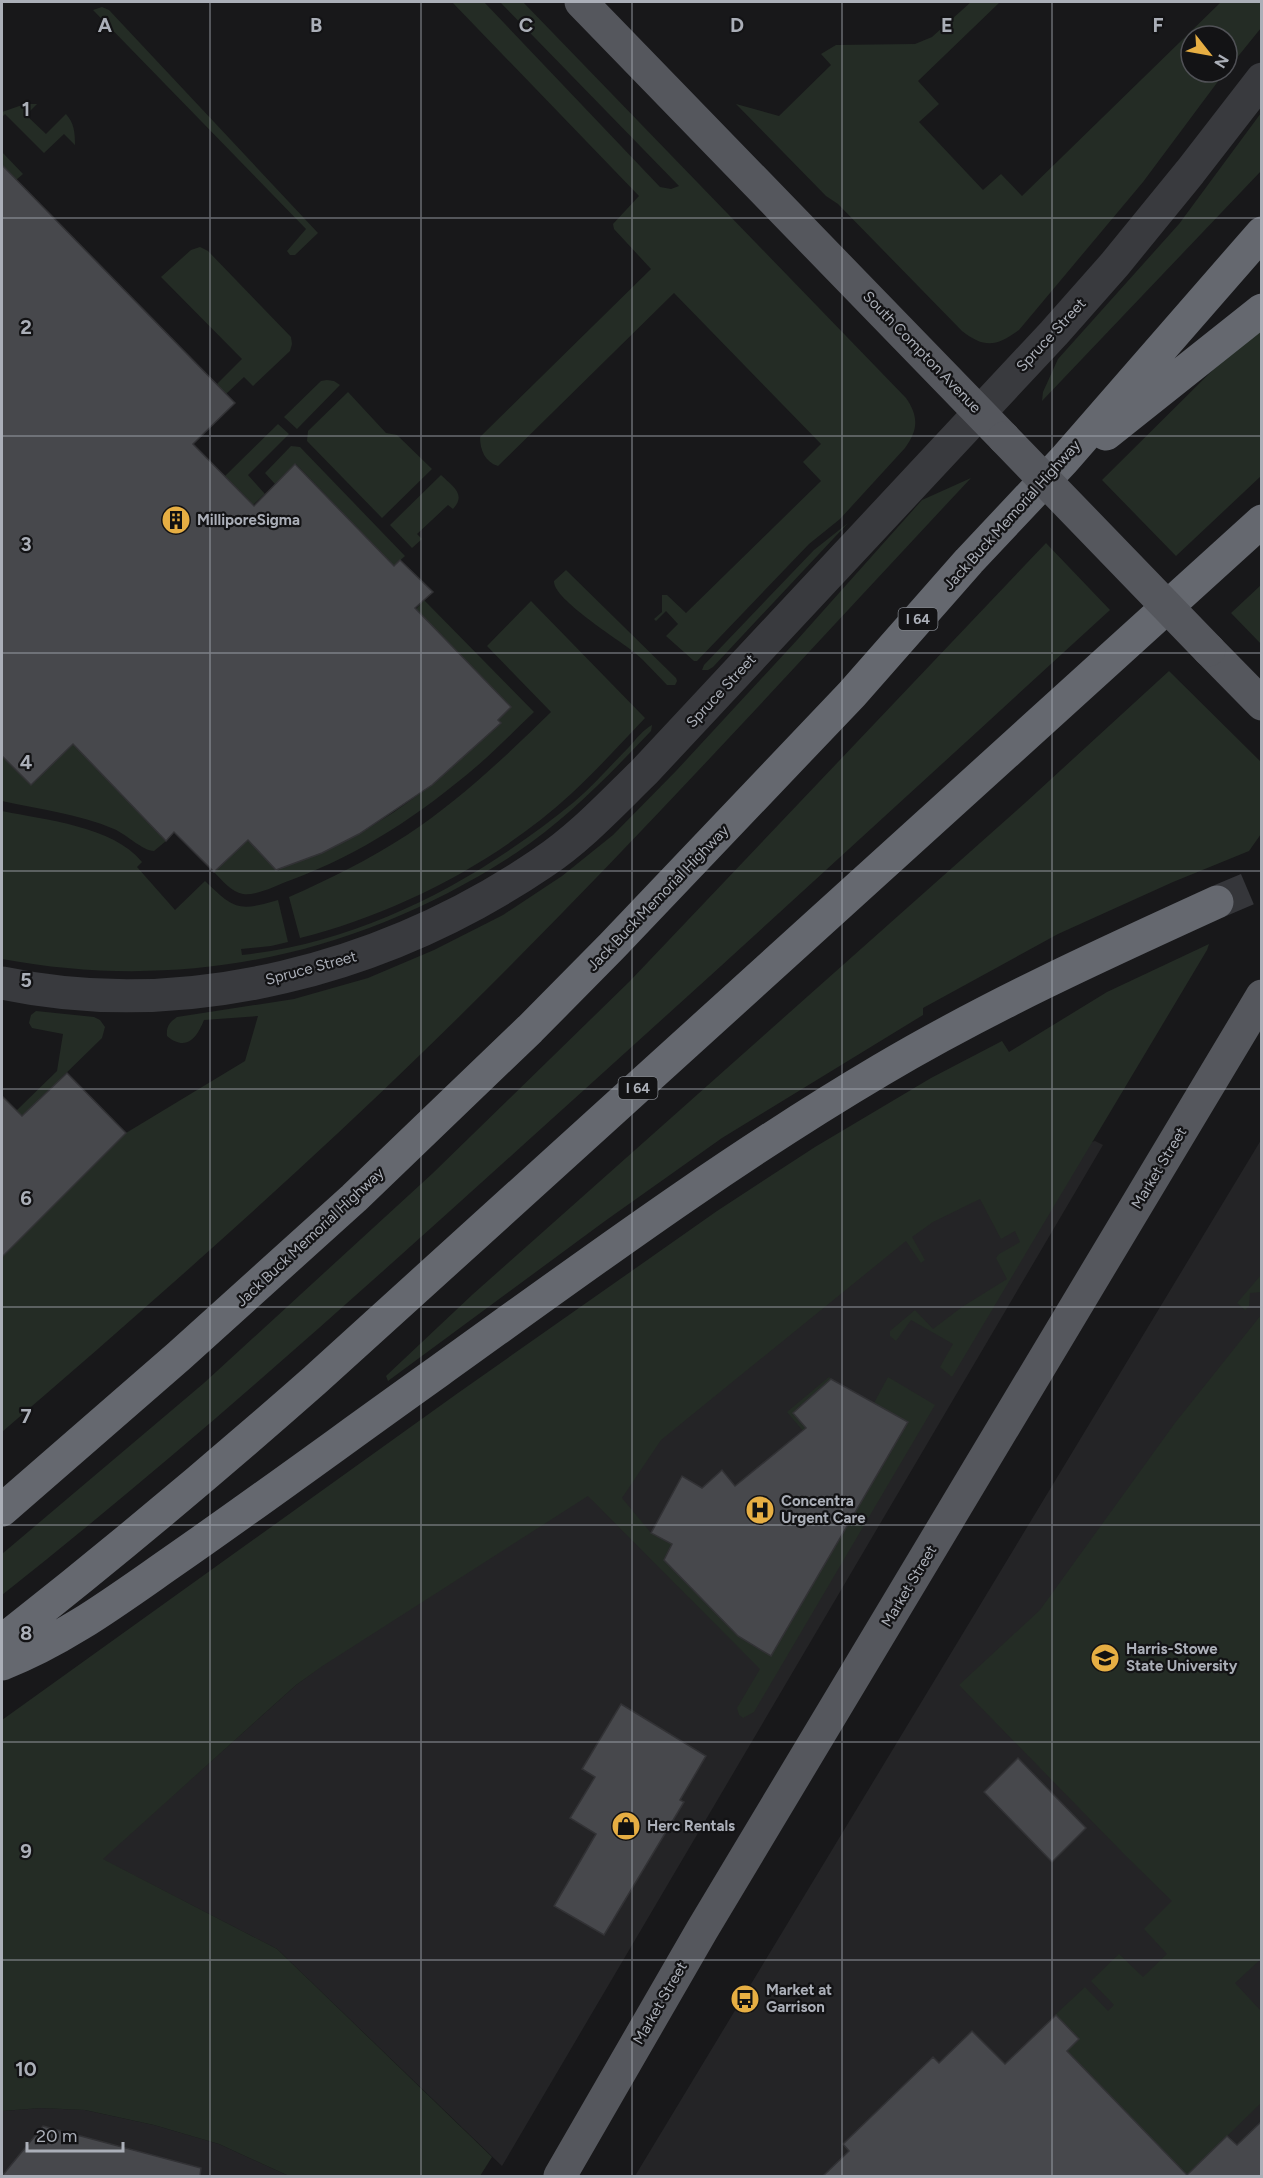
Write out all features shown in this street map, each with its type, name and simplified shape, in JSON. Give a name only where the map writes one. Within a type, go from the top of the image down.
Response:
[{"type":"highway","name":"Jack Buck Memorial Highway","points":[[2,1510],[267,1278],[530,1029],[692,864],[852,694],[969,561],[1064,460],[1262,233]]},
{"type":"highway","points":[[1064,460],[1109,432],[1262,310]]},
{"type":"highway","name":"I 64","points":[[2,1641],[132,1538],[307,1387],[1262,521]]},
{"type":"highway","points":[[2,1664],[84,1623],[269,1495],[684,1195],[780,1131],[883,1068],[988,1010],[1095,957],[1217,902]]},
{"type":"main road","name":"South Compton Avenue","points":[[581,2],[1262,704]]},
{"type":"main road","name":"Market Street","points":[[560,2176],[702,1930],[1262,996]]},
{"type":"street","name":"Spruce Street","points":[[2,983],[63,992],[116,996],[218,990],[282,977],[389,945],[442,922],[489,897],[544,862],[594,821],[644,772],[1115,264],[1262,79]]},
{"type":"shaded area","points":[[452,2],[484,2],[660,187],[671,189],[679,186],[500,2],[523,2],[906,398],[913,411],[914,429],[905,448],[840,519],[809,544],[697,661],[694,661],[666,636],[678,624],[666,611],[656,621],[654,619],[662,612],[662,595],[667,595],[686,613],[821,481],[803,462],[821,444],[674,293],[498,466],[487,458],[482,451],[480,437],[651,269],[614,229],[613,224],[639,196]]},
{"type":"shaded area","points":[[971,2],[1000,2],[918,81],[939,104],[919,122],[983,190],[1001,174],[1022,196],[1179,43],[1179,84],[1216,84],[1143,182],[1019,330],[997,342],[984,343],[962,331],[736,104],[779,116],[831,65],[821,54],[836,45],[915,44],[932,37]]},
{"type":"shaded area","points":[[1221,2],[1262,2],[1261,28],[1239,55],[1239,24],[1198,24]]},
{"type":"shaded area","points":[[102,7],[109,10],[318,233],[295,255],[290,255],[287,251],[306,229],[93,10]]},
{"type":"shaded area","points":[[25,104],[37,104],[26,115],[46,134],[66,114],[74,128],[75,145],[64,134],[44,153],[5,114],[2,117],[2,112]]},
{"type":"shaded area","points":[[1261,113],[1261,171],[1042,401],[1043,392],[1058,359],[1179,224]]},
{"type":"shaded area","points":[[2,152],[23,174],[16,180],[2,165]]},
{"type":"shaded area","points":[[200,247],[208,251],[291,337],[290,351],[253,386],[244,377],[226,394],[217,384],[242,359],[161,277],[191,250]]},
{"type":"shaded area","points":[[1261,329],[1261,476],[1176,556],[1102,480],[1227,356]]},
{"type":"shaded area","points":[[327,380],[340,385],[297,429],[284,417],[321,381]]},
{"type":"shaded area","points":[[348,392],[386,433],[397,435],[432,469],[382,518],[307,441],[308,431]]},
{"type":"shaded area","points":[[278,424],[289,434],[248,475],[265,494],[253,505],[225,476]]},
{"type":"shaded area","points":[[291,446],[300,447],[405,556],[394,566],[296,464],[275,484],[265,473]]},
{"type":"shaded area","points":[[441,475],[456,491],[459,499],[453,509],[448,505],[417,534],[422,539],[412,548],[390,525]]},
{"type":"shaded area","points":[[971,478],[563,912],[423,1052],[268,1198],[2,1432],[2,1257],[126,1133],[245,1061],[258,1016],[204,1020],[194,1037],[185,1043],[174,1041],[167,1036],[168,1027],[172,1021],[177,1017],[294,999],[368,978],[434,950],[503,915],[562,876],[613,835],[676,771],[922,500]]},
{"type":"shaded area","points":[[848,523],[713,667],[702,670],[704,665],[814,550]]},
{"type":"shaded area","points":[[1046,543],[1110,610],[477,1187],[209,1424],[2,1595],[2,1554],[204,1383],[433,1173],[630,981]]},
{"type":"shaded area","points":[[566,570],[676,678],[675,685],[667,685],[634,652],[564,598],[556,589],[554,581]]},
{"type":"shaded area","points":[[1261,585],[1261,644],[1231,613]]},
{"type":"shaded area","points":[[424,600],[534,712],[456,784],[412,816],[366,845],[317,870],[267,890],[249,894],[235,891],[214,872],[248,840],[278,871],[292,859],[322,853],[359,834],[432,785],[501,723],[498,720],[511,707],[416,609]]},
{"type":"shaded area","points":[[531,601],[645,718],[572,793],[543,818],[479,863],[445,882],[373,915],[300,938],[289,897],[335,876],[393,844],[427,821],[482,777],[551,712],[487,646]]},
{"type":"shaded area","points":[[1169,671],[1261,762],[1261,834],[1249,851],[1173,882],[1058,934],[923,1008],[923,1015],[722,1138],[388,1381],[386,1376],[472,1295],[1025,803]]},
{"type":"shaded area","points":[[652,725],[651,731],[587,796],[553,826],[516,853],[457,888],[396,917],[333,940],[269,957],[204,967],[138,971],[70,968],[2,959],[2,811],[77,826],[114,840],[142,862],[137,867],[175,910],[205,881],[237,906],[254,906],[278,900],[288,942],[241,949],[242,955],[288,948],[333,936],[376,921],[460,881],[500,857],[574,802]]},
{"type":"shaded area","points":[[73,744],[166,841],[154,851],[119,831],[87,819],[2,801],[2,756],[31,785]]},
{"type":"shaded area","points":[[1209,944],[952,1377],[940,1367],[953,1344],[911,1320],[896,1341],[890,1336],[890,1331],[915,1310],[933,1329],[962,1307],[1007,1279],[996,1258],[1020,1242],[1015,1231],[1001,1239],[980,1199],[933,1222],[912,1237],[925,1260],[921,1263],[906,1241],[661,1440],[622,1498],[651,1533],[672,1544],[664,1560],[738,1636],[771,1656],[908,1423],[874,1403],[888,1377],[935,1405],[754,1712],[743,1718],[739,1715],[737,1708],[760,1669],[588,1496],[296,1685],[103,1859],[277,1949],[492,2157],[480,2176],[289,2176],[219,2144],[154,2125],[85,2110],[41,2108],[2,2111],[2,1720],[458,1393],[717,1211],[815,1147],[931,1078],[1002,1041],[1009,1052],[1107,992]]},
{"type":"shaded area","points":[[36,1011],[94,1017],[100,1020],[105,1027],[102,1038],[14,1124],[2,1112],[4,1098],[16,1111],[57,1071],[63,1034],[32,1028],[29,1023],[31,1015]]},
{"type":"shaded area","name":"Harris-Stowe State University","points":[[1261,1140],[1261,2176],[635,2176]]},
{"type":"shaded area","points":[[1095,1141],[1103,1145],[502,2166],[277,1949],[102,1859],[296,1685],[949,1204],[1062,1152]]},
{"type":"shaded area","points":[[1261,1275],[1261,1292],[1250,1293],[1249,1306],[1245,1310],[1237,1303]]},
{"type":"shaded area","points":[[1261,1315],[1262,1958],[1235,1983],[1261,2011],[1261,2103],[1187,2175],[1067,2051],[1079,2039],[1055,2015],[1085,1987],[1108,2011],[1114,2005],[1091,1981],[1119,1954],[1143,1977],[1167,1954],[1144,1929],[1172,1901],[959,1685],[1040,1610],[1175,1423]]},
{"type":"shaded area","points":[[829,1377],[831,1379],[793,1413],[814,1436],[804,1432],[787,1412]]},
{"type":"shaded area","points":[[41,2108],[85,2110],[154,2125],[219,2144],[289,2176],[2,2176],[2,2111]]},
{"type":"building","name":"MilliporeSigma","points":[[2,165],[235,403],[193,444],[254,506],[295,464],[394,566],[400,560],[433,592],[415,608],[511,707],[498,720],[501,723],[432,785],[359,834],[322,853],[276,870],[248,840],[214,872],[174,832],[166,841],[73,744],[31,785],[2,756]]},
{"type":"building","points":[[67,1073],[126,1133],[2,1257],[2,1096],[22,1116]]},
{"type":"building","name":"Concentra Urgent Care","points":[[831,1379],[908,1422],[771,1656],[738,1636],[664,1560],[672,1544],[651,1533],[682,1476],[702,1488],[722,1470],[735,1486],[806,1428],[793,1413]]},
{"type":"building","name":"Herc Rentals","points":[[621,1704],[706,1756],[680,1800],[684,1802],[604,1935],[554,1906],[596,1834],[570,1818],[595,1777],[582,1769]]},
{"type":"building","points":[[1018,1758],[1086,1828],[1052,1862],[984,1792]]},
{"type":"building","points":[[1056,2015],[1079,2039],[1067,2051],[1187,2175],[1227,2136],[1237,2145],[1262,2121],[1262,2176],[823,2176],[849,2151],[843,2144],[933,2057],[939,2063],[972,2031],[1005,2064]]},
{"type":"building","points":[[43,2126],[201,2168],[200,2176],[2,2176]]},
{"type":"tunnel","points":[[1217,902],[1262,883]]},
{"type":"place","name":"MilliporeSigma","points":[[176,520]]},
{"type":"place","name":"Concentra Urgent Care","points":[[760,1510]]},
{"type":"place","name":"Harris-Stowe State University","points":[[1105,1658]]},
{"type":"place","name":"Herc Rentals","points":[[626,1826]]},
{"type":"place","name":"Market at Garrison","points":[[745,1999]]}]
